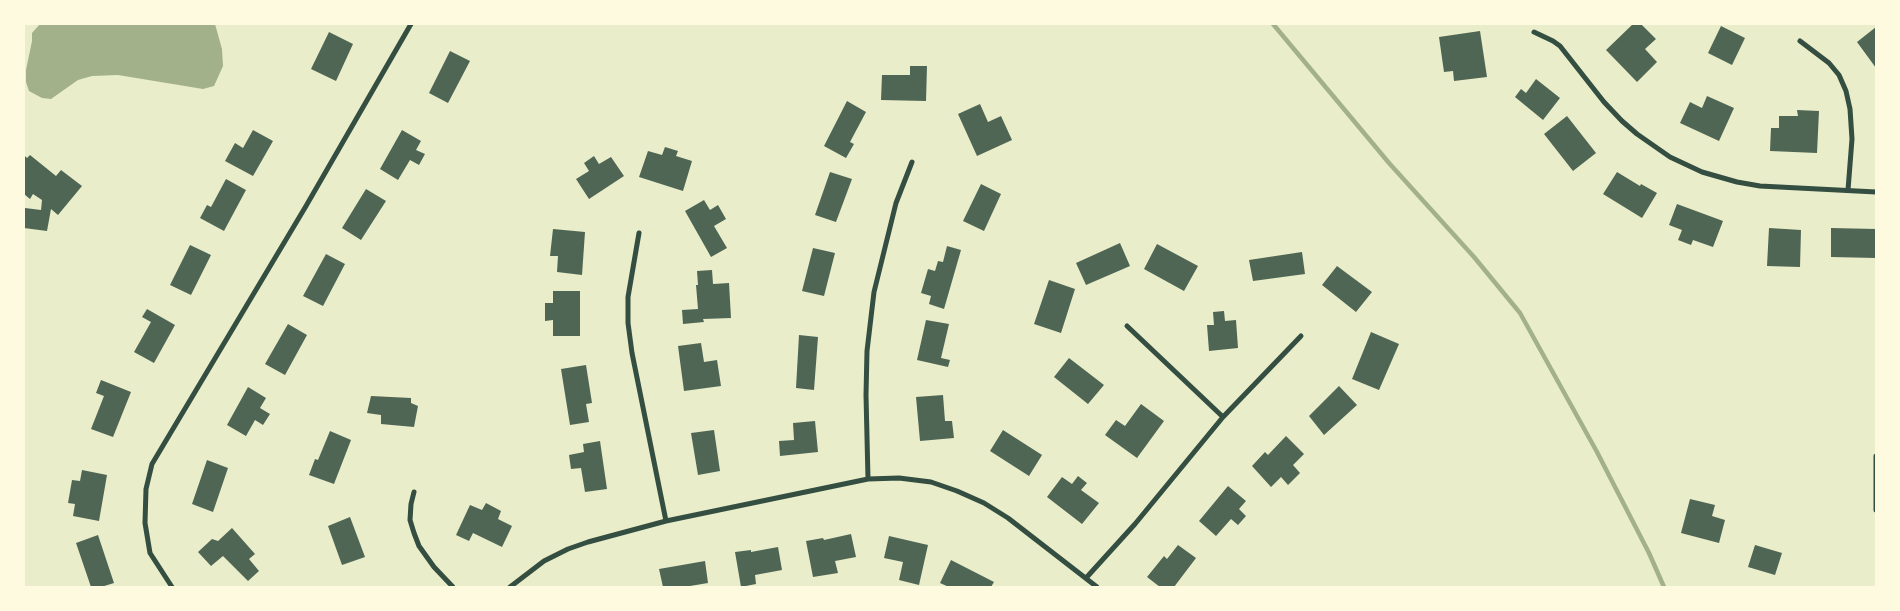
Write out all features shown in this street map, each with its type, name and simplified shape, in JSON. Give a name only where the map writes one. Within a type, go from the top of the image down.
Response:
[{"type":"street","points":[[172,587],[150,553],[145,523],[146,489],[152,464],[306,206],[411,24]]},
{"type":"street","points":[[1534,32],[1553,40],[1560,46],[1604,102],[1637,134],[1670,157],[1702,172],[1737,182],[1760,186],[1876,192]]},
{"type":"street","points":[[1800,41],[1829,63],[1839,75],[1846,91],[1850,109],[1852,139],[1848,190]]},
{"type":"street","points":[[868,479],[866,386],[874,292],[896,202],[912,162]]},
{"type":"street","points":[[639,234],[628,297],[628,323],[632,353],[666,521]]},
{"type":"street","points":[[1127,326],[1223,417]]},
{"type":"street","points":[[1086,578],[1134,524],[1223,417],[1300,336]]},
{"type":"street","points":[[1876,456],[1876,510]]},
{"type":"street","points":[[510,587],[544,561],[568,549],[666,521],[868,479],[907,479],[931,482],[984,503],[1008,518],[1097,587]]},
{"type":"street","points":[[414,492],[410,520],[419,546],[434,567],[453,587]]},
{"type":"shaded area","points":[[40,24],[215,24],[222,49],[223,66],[214,86],[203,89],[118,75],[92,76],[78,80],[51,99],[42,98],[29,91],[26,82],[32,33]]},
{"type":"building","points":[[1633,24],[1641,24],[1656,39],[1645,49],[1657,62],[1637,82],[1606,50]]},
{"type":"building","points":[[1721,26],[1745,38],[1732,65],[1708,53]]},
{"type":"building","points":[[1876,27],[1876,68],[1857,42]]},
{"type":"building","points":[[1480,31],[1487,77],[1454,81],[1453,71],[1444,72],[1439,37]]},
{"type":"building","points":[[329,32],[353,44],[336,81],[311,69]]},
{"type":"building","points":[[450,51],[470,61],[448,103],[429,93]]},
{"type":"building","points":[[910,66],[927,66],[926,101],[881,100],[882,75],[910,75]]},
{"type":"building","points":[[1536,79],[1560,98],[1543,120],[1515,97],[1521,89],[1526,93]]},
{"type":"building","points":[[1707,96],[1734,108],[1719,141],[1680,123],[1690,102],[1702,108]]},
{"type":"building","points":[[847,101],[866,112],[850,142],[854,144],[846,158],[824,146]]},
{"type":"building","points":[[980,104],[988,122],[1001,116],[1012,140],[977,156],[958,114]]},
{"type":"building","points":[[1797,110],[1819,111],[1817,153],[1770,151],[1771,128],[1779,128],[1779,116],[1798,116]]},
{"type":"building","points":[[1567,116],[1596,153],[1573,171],[1544,134]]},
{"type":"building","points":[[253,130],[273,141],[253,176],[225,161],[235,143],[243,148]]},
{"type":"building","points":[[402,130],[421,141],[416,150],[425,154],[419,165],[410,160],[398,180],[380,169]]},
{"type":"building","points":[[665,147],[678,151],[676,156],[692,161],[683,191],[639,177],[648,151],[662,155]]},
{"type":"building","points":[[24,155],[27,158],[30,155],[56,176],[61,170],[82,186],[58,215],[51,209],[47,231],[24,228],[25,208],[41,210],[42,200],[33,194],[30,199],[24,194]]},
{"type":"building","points":[[594,156],[599,164],[611,157],[624,176],[589,199],[576,179],[589,171],[584,163]]},
{"type":"building","points":[[830,172],[852,179],[836,222],[815,215]]},
{"type":"building","points":[[1617,172],[1640,186],[1641,184],[1657,193],[1642,218],[1603,194]]},
{"type":"building","points":[[226,179],[246,190],[224,231],[200,218],[207,205],[211,207]]},
{"type":"building","points":[[981,184],[1001,194],[984,231],[963,221]]},
{"type":"building","points":[[366,189],[386,201],[361,240],[342,228]]},
{"type":"building","points":[[704,200],[710,210],[718,205],[726,219],[714,226],[727,248],[711,257],[685,211]]},
{"type":"building","points":[[1677,204],[1723,221],[1713,247],[1693,240],[1691,245],[1678,240],[1682,230],[1669,225]]},
{"type":"building","points":[[1769,228],[1801,230],[1800,267],[1767,266]]},
{"type":"building","points":[[1831,228],[1876,229],[1876,258],[1831,257]]},
{"type":"building","points":[[553,229],[585,232],[582,275],[557,272],[558,256],[550,256]]},
{"type":"building","points":[[1120,243],[1130,266],[1086,285],[1076,263]]},
{"type":"building","points":[[1157,244],[1198,266],[1184,291],[1144,269]]},
{"type":"building","points":[[190,245],[211,255],[191,295],[170,285]]},
{"type":"building","points":[[947,246],[961,250],[944,309],[929,304],[931,296],[921,293],[928,269],[935,271],[938,261],[943,262]]},
{"type":"building","points":[[813,248],[835,253],[824,296],[802,291]]},
{"type":"building","points":[[1302,252],[1305,274],[1253,281],[1249,260]]},
{"type":"building","points":[[326,254],[345,264],[323,306],[303,296]]},
{"type":"building","points":[[1337,266],[1372,292],[1356,312],[1322,285]]},
{"type":"building","points":[[712,270],[713,284],[729,283],[731,318],[703,319],[704,322],[683,324],[682,310],[698,309],[697,271]]},
{"type":"building","points":[[1049,280],[1075,289],[1061,333],[1034,324]]},
{"type":"building","points":[[553,291],[580,291],[580,336],[553,336],[553,320],[545,321],[545,303],[553,303]]},
{"type":"building","points":[[147,309],[175,325],[154,363],[134,352],[151,322],[142,317]]},
{"type":"building","points":[[1224,311],[1225,321],[1236,320],[1238,348],[1209,351],[1207,325],[1214,325],[1213,312]]},
{"type":"building","points":[[926,320],[949,324],[941,358],[950,360],[948,367],[917,360]]},
{"type":"building","points":[[288,324],[307,335],[285,375],[265,364]]},
{"type":"building","points":[[1371,332],[1399,344],[1379,390],[1352,379]]},
{"type":"building","points":[[799,335],[818,337],[814,390],[796,388]]},
{"type":"building","points":[[701,343],[704,362],[717,360],[721,386],[684,391],[678,346]]},
{"type":"building","points":[[1069,358],[1104,385],[1088,404],[1054,377]]},
{"type":"building","points":[[586,365],[592,403],[586,404],[589,422],[570,425],[561,369]]},
{"type":"building","points":[[101,380],[131,392],[113,437],[91,429],[104,396],[96,393]]},
{"type":"building","points":[[1339,386],[1357,405],[1324,435],[1309,416]]},
{"type":"building","points":[[248,387],[266,398],[260,408],[270,414],[263,425],[255,420],[246,436],[227,425]]},
{"type":"building","points":[[943,395],[945,421],[952,421],[954,438],[920,441],[916,397]]},
{"type":"building","points":[[371,396],[411,398],[411,403],[418,406],[414,427],[381,424],[381,415],[367,413]]},
{"type":"building","points":[[1141,404],[1164,421],[1137,458],[1105,435],[1116,420],[1125,426]]},
{"type":"building","points":[[815,421],[818,452],[780,456],[779,441],[794,440],[793,423]]},
{"type":"building","points":[[714,430],[720,471],[698,475],[691,433]]},
{"type":"building","points":[[1003,430],[1042,455],[1029,476],[990,451]]},
{"type":"building","points":[[330,431],[351,440],[334,484],[309,475],[315,459],[318,460]]},
{"type":"building","points":[[1286,436],[1304,454],[1293,465],[1300,473],[1288,485],[1281,477],[1271,487],[1252,466],[1265,452],[1268,455]]},
{"type":"building","points":[[600,441],[607,489],[585,492],[581,468],[571,469],[569,455],[584,452],[583,444]]},
{"type":"building","points":[[207,460],[228,468],[213,512],[192,504]]},
{"type":"building","points":[[82,470],[107,475],[99,521],[73,516],[75,504],[68,503],[72,480],[80,481]]},
{"type":"building","points":[[1078,476],[1087,483],[1081,490],[1099,503],[1082,524],[1047,497],[1062,477],[1072,484]]},
{"type":"building","points":[[1228,486],[1246,501],[1239,509],[1246,516],[1238,525],[1231,519],[1216,536],[1199,521]]},
{"type":"building","points":[[1690,499],[1715,505],[1712,516],[1725,520],[1719,543],[1681,533]]},
{"type":"building","points":[[486,503],[501,511],[498,519],[512,526],[502,547],[473,533],[469,541],[456,535],[470,505],[482,510]]},
{"type":"building","points":[[350,517],[365,557],[342,565],[328,526]]},
{"type":"building","points":[[232,528],[255,554],[249,559],[259,571],[248,581],[223,556],[211,566],[198,552],[212,539],[218,541]]},
{"type":"building","points":[[851,534],[856,557],[835,561],[838,573],[813,577],[806,541],[823,538],[824,540]]},
{"type":"building","points":[[98,535],[114,583],[101,587],[91,587],[76,543]]},
{"type":"building","points":[[889,536],[928,545],[919,585],[899,580],[903,562],[884,558]]},
{"type":"building","points":[[1178,545],[1196,558],[1174,587],[1160,587],[1147,577],[1164,556],[1167,559]]},
{"type":"building","points":[[1755,545],[1782,553],[1775,575],[1748,567]]},
{"type":"building","points":[[778,547],[782,570],[755,575],[756,584],[741,587],[735,552],[751,550],[751,552]]},
{"type":"building","points":[[951,560],[994,582],[991,587],[949,587],[940,583]]},
{"type":"building","points":[[705,561],[708,583],[684,587],[663,587],[659,569]]},
{"type":"waterway","points":[[1273,24],[1389,163],[1474,257],[1520,313],[1597,452],[1649,553],[1664,587]]}]
